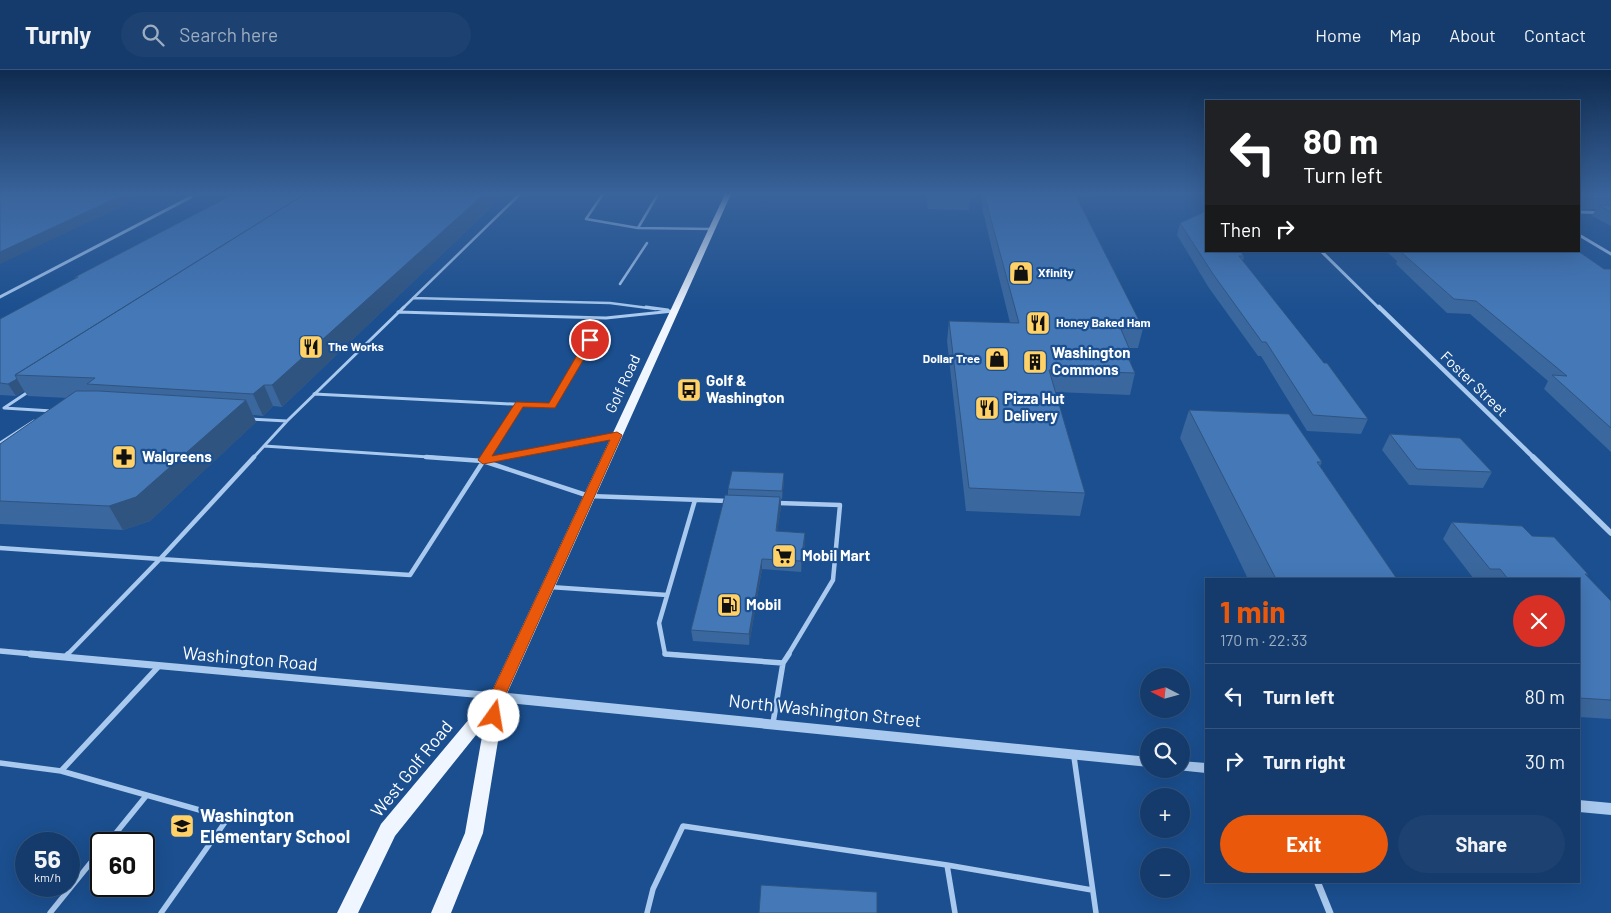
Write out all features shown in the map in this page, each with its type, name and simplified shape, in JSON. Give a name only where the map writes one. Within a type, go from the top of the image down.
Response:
[{"type":"main road","name":"Golf Road","points":[[497,696],[710,233]]},
{"type":"main road","name":"West Golf Road","points":[[347,913],[388,830],[497,696]]},
{"type":"main road","points":[[441,913],[474,833],[497,696]]},
{"type":"street","points":[[0,297],[122,233]]},
{"type":"street","points":[[1580,236],[1611,254]]},
{"type":"street","name":"Foster Street","points":[[1322,252],[1611,533]]},
{"type":"street","name":"Washington Road","points":[[0,651],[497,696]]},
{"type":"street","name":"North Washington Street","points":[[497,696],[1140,761]]},
{"type":"street","points":[[1190,767],[1205,768]]},
{"type":"street","points":[[1580,806],[1611,809]]},
{"type":"street","points":[[1318,883],[1330,913]]},
{"type":"lane","points":[[66,657],[160,560],[287,421],[480,233]]},
{"type":"lane","points":[[620,284],[647,243]]},
{"type":"lane","points":[[413,298],[610,303],[675,310]]},
{"type":"lane","points":[[398,312],[606,318],[675,310]]},
{"type":"lane","points":[[314,394],[552,406],[590,340]]},
{"type":"lane","points":[[29,392],[4,408],[58,411]]},
{"type":"lane","points":[[0,548],[410,575],[520,404]]},
{"type":"lane","points":[[0,443],[49,411]]},
{"type":"lane","points":[[248,418],[287,421]]},
{"type":"lane","points":[[264,446],[483,460],[617,435]]},
{"type":"lane","points":[[483,460],[589,496],[734,501]]},
{"type":"lane","points":[[695,500],[659,623],[665,654],[783,663]]},
{"type":"lane","points":[[772,502],[840,505],[832,580],[783,663],[773,724]]},
{"type":"lane","points":[[548,587],[667,595]]},
{"type":"lane","points":[[61,771],[159,666]]},
{"type":"lane","points":[[1074,755],[1096,913]]},
{"type":"lane","points":[[0,763],[61,771],[228,818],[160,913]]},
{"type":"lane","points":[[117,832],[146,796]]},
{"type":"lane","points":[[647,913],[653,889],[683,826],[947,865],[1092,890]]},
{"type":"lane","points":[[50,913],[90,864]]},
{"type":"lane","points":[[947,865],[955,913]]},
{"type":"building","points":[[0,233],[40,233],[0,252]]},
{"type":"building","points":[[159,233],[242,233],[15,375],[17,379],[8,384],[0,383],[0,319],[78,277],[75,277]]},
{"type":"building","points":[[242,233],[440,233],[272,385],[264,385],[253,394],[87,384],[95,378],[15,375]]},
{"type":"building","name":"Washington Commons","points":[[995,233],[1095,233],[1143,328],[1120,327],[1132,355],[1127,355],[1135,373],[1049,370],[1085,493],[969,488],[949,321],[1019,323]]},
{"type":"building","points":[[1187,233],[1205,233],[1205,252],[1241,252],[1244,256],[1239,256],[1324,363],[1327,363],[1368,419],[1313,415],[1266,342],[1262,342],[1213,274]]},
{"type":"building","points":[[1401,252],[1579,252],[1604,269],[1611,269],[1611,428],[1552,375],[1567,376],[1476,301],[1454,299]]},
{"type":"building","points":[[76,391],[246,400],[136,497],[109,506],[0,501],[0,444]]},
{"type":"building","points":[[1189,410],[1289,414],[1322,462],[1317,462],[1396,578],[1275,578]]},
{"type":"building","points":[[1390,434],[1460,438],[1492,472],[1417,469]]},
{"type":"building","points":[[732,471],[784,473],[782,491],[728,489]]},
{"type":"building","name":"Mobil","points":[[725,495],[780,497],[776,531],[805,533],[801,561],[762,559],[749,634],[691,630]]},
{"type":"building","points":[[1452,522],[1522,526],[1532,536],[1554,537],[1611,601],[1611,700],[1580,698],[1580,578],[1507,578],[1500,569],[1490,569]]},
{"type":"building","points":[[761,885],[877,892],[877,913],[759,913]]},
{"type":"place","name":"Xfinity","points":[[1021,273]]},
{"type":"place","name":"Honey Baked Ham","points":[[1038,323]]},
{"type":"place","name":"The Works","points":[[311,347]]},
{"type":"place","name":"Dollar Tree","points":[[997,359]]},
{"type":"place","name":"Washington Commons","points":[[1035,362]]},
{"type":"place","name":"Golf & Washington","points":[[689,390]]},
{"type":"place","name":"Pizza Hut Delivery","points":[[987,408]]},
{"type":"place","name":"Walgreens","points":[[124,457]]},
{"type":"place","name":"Mobil Mart","points":[[784,556]]},
{"type":"place","name":"Mobil","points":[[729,605]]},
{"type":"place","name":"Washington Elementary School","points":[[182,826]]},
{"type":"route","points":[[494,716],[497,696],[617,435],[483,460],[520,404],[552,406],[590,340]]}]
